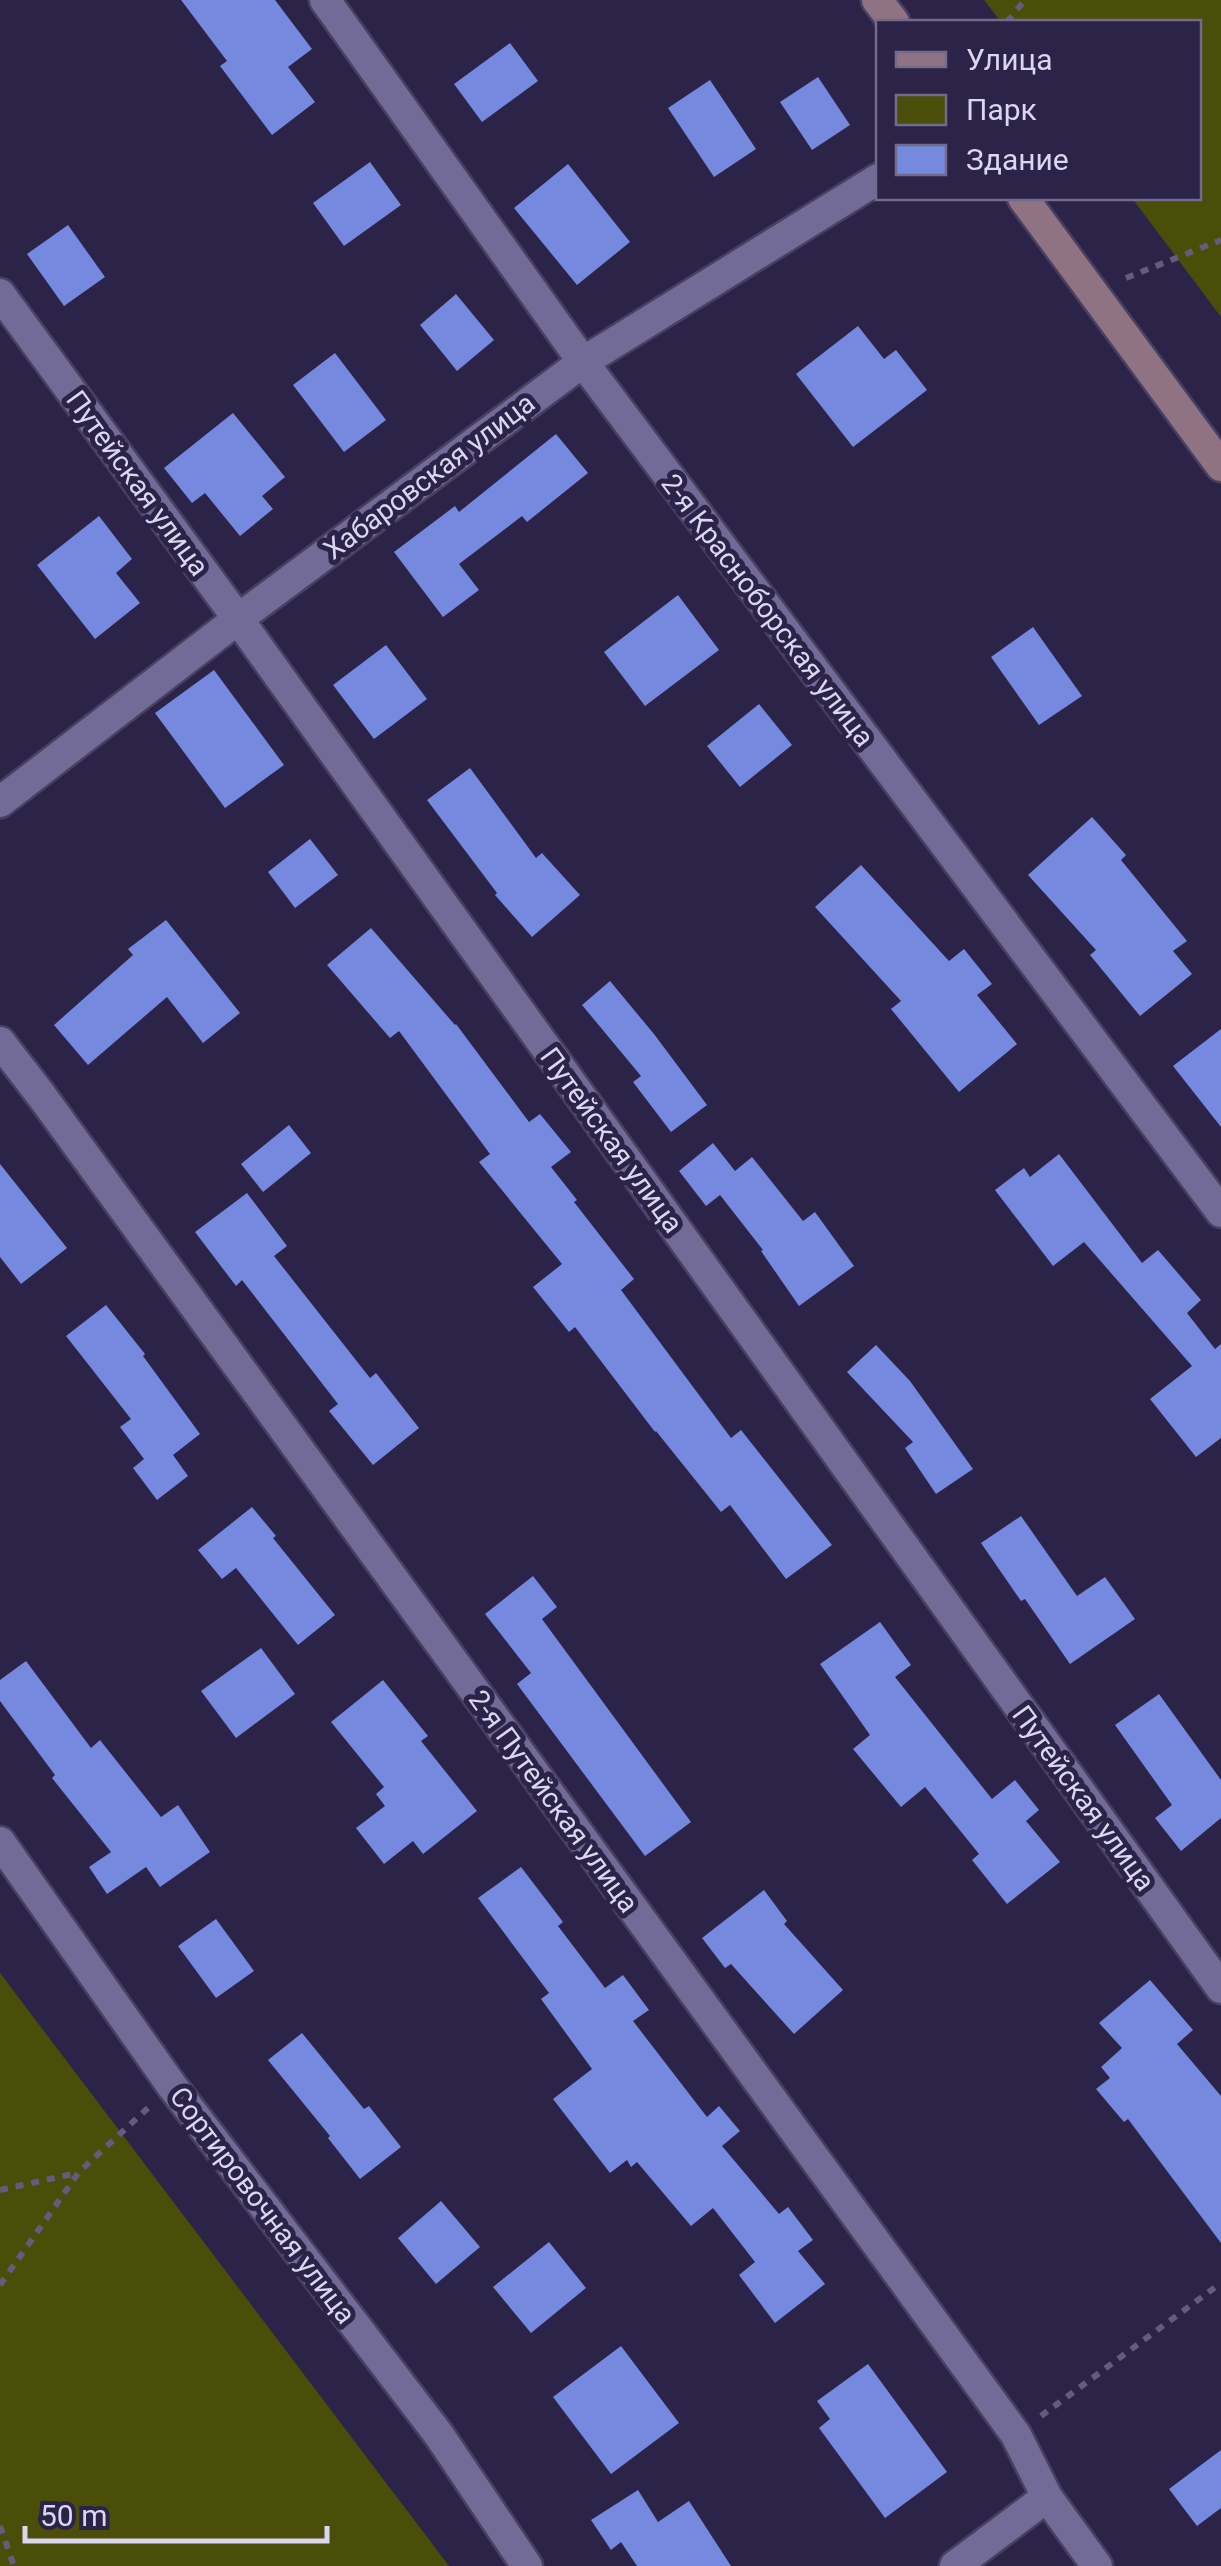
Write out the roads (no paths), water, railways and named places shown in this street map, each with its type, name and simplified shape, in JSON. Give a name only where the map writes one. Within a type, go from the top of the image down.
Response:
[{"type":"street","name":"2-я Красноборская улица","points":[[324,0],[582,362],[1221,1212]]},
{"type":"street","points":[[877,0],[892,20]]},
{"type":"street","name":"Хабаровская улица","points":[[0,802],[238,618],[582,362],[876,180]]},
{"type":"street","points":[[1024,200],[1221,466]]},
{"type":"street","name":"Путейская улица","points":[[0,294],[238,618],[1221,1988]]},
{"type":"street","name":"2-я Путейская улица","points":[[0,1042],[1016,2435],[1047,2498],[1097,2566]]},
{"type":"street","name":"Сортировочная улица","points":[[0,1842],[172,2086],[439,2435],[527,2566]]},
{"type":"street","points":[[955,2566],[1047,2498]]}]
